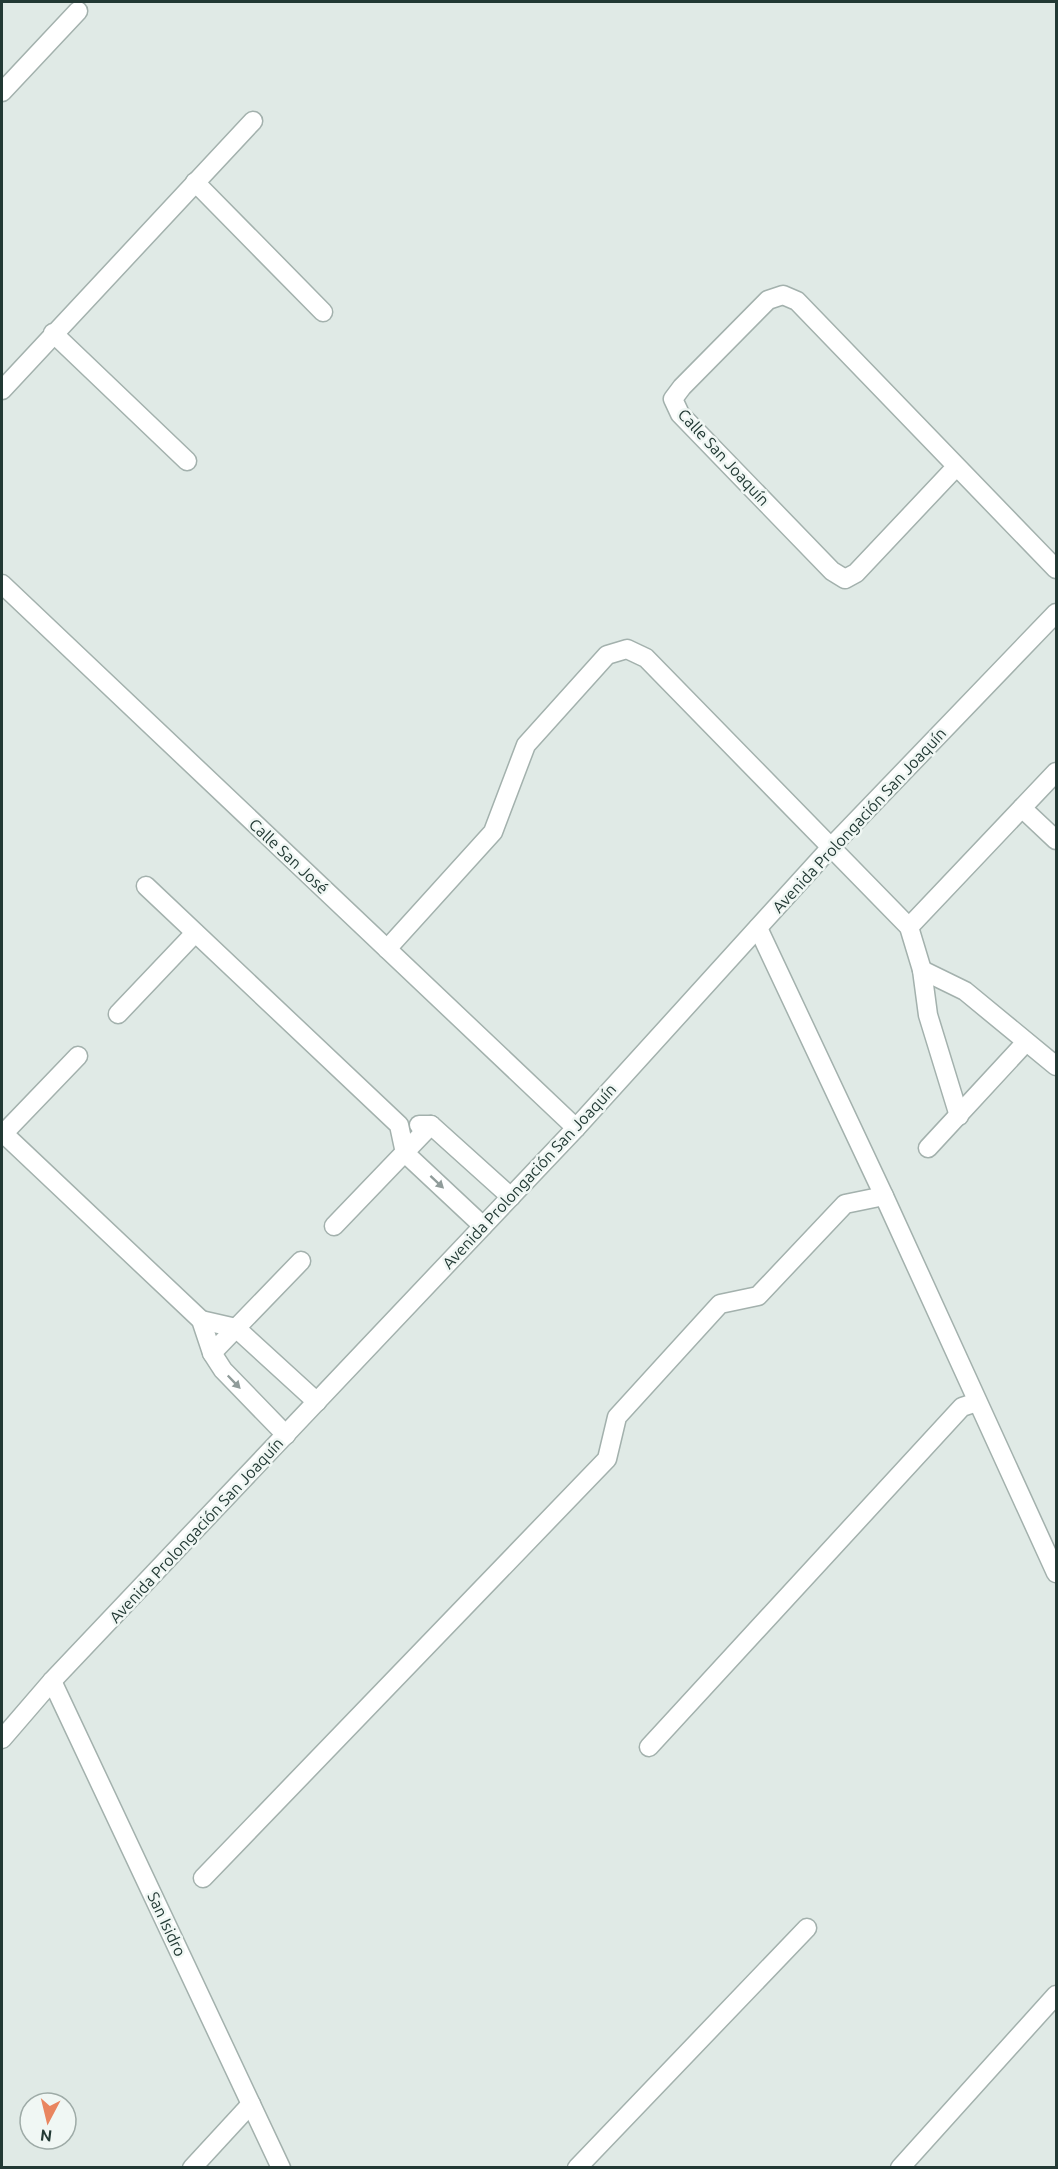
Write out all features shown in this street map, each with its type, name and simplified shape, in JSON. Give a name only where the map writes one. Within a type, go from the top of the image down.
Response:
[{"type":"street","points":[[2,92],[78,11]]},
{"type":"street","points":[[2,390],[253,121]]},
{"type":"street","points":[[195,182],[323,312]]},
{"type":"street","name":"Calle San Joaquín","points":[[956,467],[856,573],[845,579],[832,571],[680,414],[673,399],[682,387],[768,300],[783,294],[797,301],[1056,569]]},
{"type":"street","points":[[53,333],[187,461]]},
{"type":"street","name":"Calle San José","points":[[2,584],[576,1128]]},
{"type":"street","name":"Avenida Prolongación San Joaquín","points":[[2,1739],[52,1681],[576,1128],[831,846],[1056,614]]},
{"type":"street","points":[[387,949],[493,832],[526,745],[607,655],[627,649],[646,658],[909,927],[922,970],[927,1015],[959,1116]]},
{"type":"street","points":[[909,927],[1056,772]]},
{"type":"street","points":[[1022,808],[1056,840]]},
{"type":"street","points":[[146,886],[399,1125],[405,1153],[483,1226]]},
{"type":"street","points":[[758,928],[884,1196],[1056,1573]]},
{"type":"street","points":[[118,1014],[195,933]]},
{"type":"street","points":[[922,970],[965,991],[1056,1066]]},
{"type":"street","points":[[928,1148],[1026,1042]]},
{"type":"street","points":[[78,1056],[2,1133],[201,1320],[212,1353],[223,1370],[286,1435]]},
{"type":"street","points":[[399,1125],[431,1125],[511,1197]]},
{"type":"street","points":[[334,1226],[431,1125]]},
{"type":"street","points":[[203,1878],[607,1460],[617,1417],[720,1304],[758,1296],[844,1204],[884,1196]]},
{"type":"street","points":[[212,1353],[301,1261]]},
{"type":"street","points":[[201,1320],[236,1328],[316,1402]]},
{"type":"street","points":[[649,1747],[962,1407],[977,1402]]},
{"type":"street","name":"San Isidro","points":[[52,1681],[281,2168]]},
{"type":"street","points":[[577,2168],[807,1928]]},
{"type":"street","points":[[900,2168],[1056,1995]]},
{"type":"street","points":[[192,2168],[251,2104]]}]
